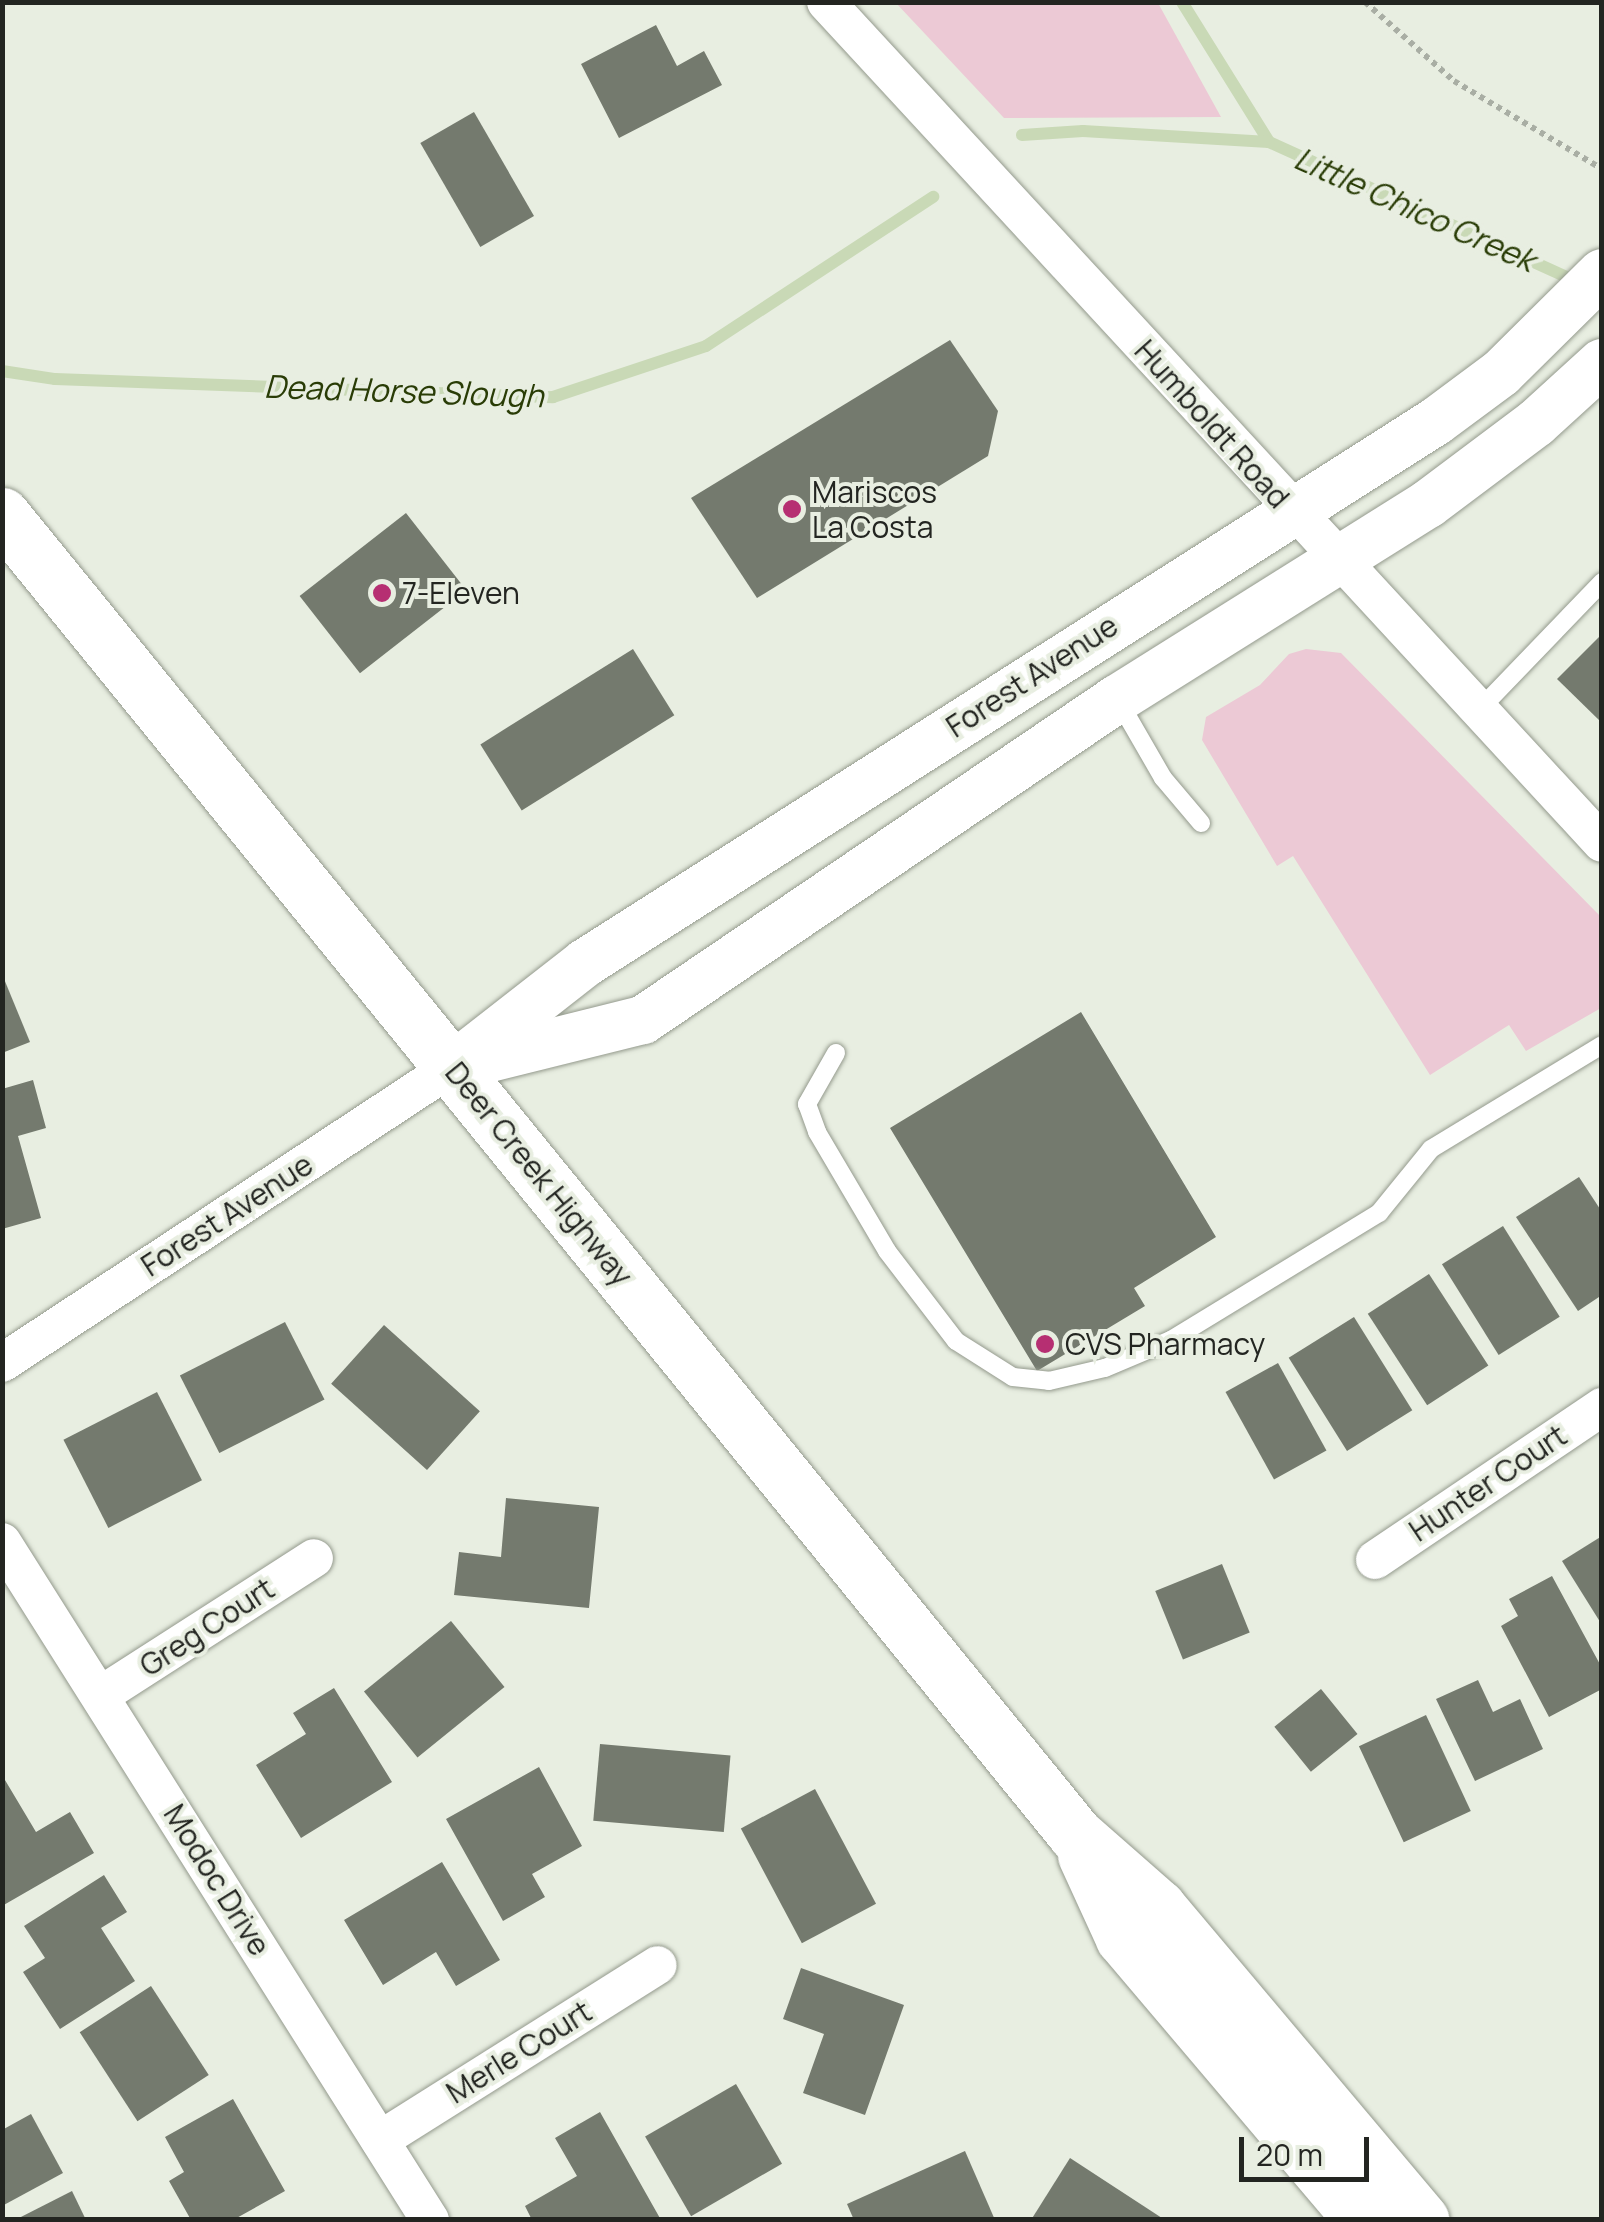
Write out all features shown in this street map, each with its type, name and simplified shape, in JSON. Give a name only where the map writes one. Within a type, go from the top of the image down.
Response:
[{"type":"main road","name":"Deer Creek Highway","points":[[2,515],[1075,1834],[1158,1907],[1422,2220]]},
{"type":"main road","name":"Deer Creek Highway","points":[[1075,1834],[1124,1938],[1362,2220]]},
{"type":"street","name":"Humboldt Road","points":[[826,2],[1338,563],[1602,843]]},
{"type":"street","name":"Forest Avenue","points":[[2,1362],[452,1068],[586,962],[1435,422],[1551,326],[1602,274]]},
{"type":"street","name":"Forest Avenue","points":[[452,1068],[643,1020],[1117,699],[1338,563],[1536,422],[1602,363]]},
{"type":"street","name":"Hunter Court","points":[[1375,1560],[1602,1407]]},
{"type":"street","name":"Modoc Drive","points":[[2,1542],[430,2220]]},
{"type":"street","name":"Greg Court","points":[[101,1695],[314,1558]]},
{"type":"street","name":"Merle Court","points":[[380,2140],[658,1965]]},
{"type":"lane","points":[[1479,710],[1602,582]]},
{"type":"lane","points":[[1117,699],[1163,778],[1202,823]]},
{"type":"lane","points":[[836,1053],[807,1104],[844,1182],[956,1341],[1013,1378],[1049,1382],[1140,1355],[1380,1214],[1431,1149],[1602,1045]]},
{"type":"path","points":[[1364,2],[1454,81],[1602,169]]},
{"type":"shaded area","points":[[896,3],[1158,3],[1221,117],[1004,118]]},
{"type":"shaded area","points":[[1306,649],[1341,653],[1601,917],[1601,1008],[1526,1051],[1509,1025],[1430,1075],[1293,856],[1277,866],[1202,740],[1206,717],[1260,685],[1289,654]]},
{"type":"building","points":[[656,25],[677,66],[704,51],[722,85],[619,138],[581,64]]},
{"type":"building","points":[[474,112],[534,216],[480,247],[420,143]]},
{"type":"building","points":[[950,340],[998,411],[988,456],[757,598],[691,498]]},
{"type":"building","name":"7-Eleven","points":[[406,513],[466,590],[360,673],[300,596]]},
{"type":"building","points":[[1602,634],[1602,723],[1557,679]]},
{"type":"building","points":[[633,649],[674,715],[522,811],[480,744]]},
{"type":"building","points":[[2,974],[30,1042],[2,1053]]},
{"type":"building","name":"CVS Pharmacy","points":[[1081,1012],[1216,1237],[1134,1288],[1145,1306],[1037,1371],[890,1128]]},
{"type":"building","points":[[33,1080],[46,1128],[18,1136],[41,1218],[2,1229],[2,1089]]},
{"type":"building","points":[[1579,1177],[1602,1212],[1602,1295],[1578,1311],[1516,1217]]},
{"type":"building","points":[[1503,1226],[1560,1317],[1499,1355],[1442,1264]]},
{"type":"building","points":[[1429,1274],[1488,1365],[1427,1405],[1368,1314]]},
{"type":"building","points":[[1354,1317],[1412,1410],[1347,1451],[1289,1358]]},
{"type":"building","points":[[285,1322],[324,1400],[219,1453],[180,1376]]},
{"type":"building","points":[[384,1325],[480,1411],[427,1470],[331,1384]]},
{"type":"building","points":[[1278,1363],[1326,1450],[1274,1480],[1226,1392]]},
{"type":"building","points":[[157,1392],[202,1480],[108,1528],[63,1440]]},
{"type":"building","points":[[506,1498],[599,1507],[589,1608],[454,1595],[459,1552],[501,1557]]},
{"type":"building","points":[[1602,1536],[1602,1625],[1562,1561]]},
{"type":"building","points":[[1222,1564],[1250,1633],[1183,1660],[1155,1591]]},
{"type":"building","points":[[1552,1576],[1602,1668],[1602,1689],[1549,1717],[1501,1626],[1518,1616],[1509,1599]]},
{"type":"building","points":[[451,1621],[504,1687],[417,1758],[364,1691]]},
{"type":"building","points":[[1478,1680],[1493,1712],[1520,1699],[1543,1749],[1475,1781],[1436,1699]]},
{"type":"building","points":[[334,1688],[392,1782],[301,1838],[256,1765],[306,1734],[293,1713]]},
{"type":"building","points":[[1321,1689],[1358,1734],[1311,1772],[1274,1727]]},
{"type":"building","points":[[1426,1715],[1471,1811],[1404,1842],[1359,1746]]},
{"type":"building","points":[[600,1744],[731,1755],[724,1832],[593,1821]]},
{"type":"building","points":[[539,1767],[582,1846],[532,1874],[545,1897],[503,1921],[446,1819]]},
{"type":"building","points":[[2,1775],[36,1832],[70,1812],[94,1853],[2,1906]]},
{"type":"building","points":[[815,1789],[876,1904],[802,1943],[741,1828]]},
{"type":"building","points":[[442,1862],[500,1960],[456,1986],[436,1952],[383,1985],[344,1920]]},
{"type":"building","points":[[104,1875],[127,1912],[101,1928],[135,1981],[60,2029],[23,1972],[45,1958],[24,1926]]},
{"type":"building","points":[[801,1968],[904,2005],[865,2115],[803,2093],[824,2034],[783,2019]]},
{"type":"building","points":[[151,1986],[209,2075],[137,2121],[80,2032]]},
{"type":"building","points":[[736,2084],[782,2164],[691,2216],[645,2136]]},
{"type":"building","points":[[233,2099],[285,2191],[233,2220],[191,2220],[169,2181],[184,2172],[165,2137]]},
{"type":"building","points":[[600,2112],[661,2220],[532,2220],[525,2206],[577,2176],[555,2138]]},
{"type":"building","points":[[31,2114],[63,2173],[2,2206],[2,2130]]},
{"type":"building","points":[[965,2151],[995,2220],[854,2220],[847,2204]]},
{"type":"building","points":[[1070,2158],[1165,2220],[1031,2220]]},
{"type":"building","points":[[72,2191],[86,2220],[15,2220]]},
{"type":"waterway","name":"Little Chico Creek","points":[[1182,2],[1269,142],[1577,282]]},
{"type":"waterway","name":"Dead Horse Slough","points":[[1022,135],[1083,131],[1269,142]]},
{"type":"waterway","name":"Dead Horse Slough","points":[[2,371],[55,379],[553,397],[706,346],[933,197]]},
{"type":"place","name":"Mariscos La Costa","points":[[792,509]]},
{"type":"place","name":"7-Eleven","points":[[382,593]]},
{"type":"place","name":"CVS Pharmacy","points":[[1045,1344]]}]
